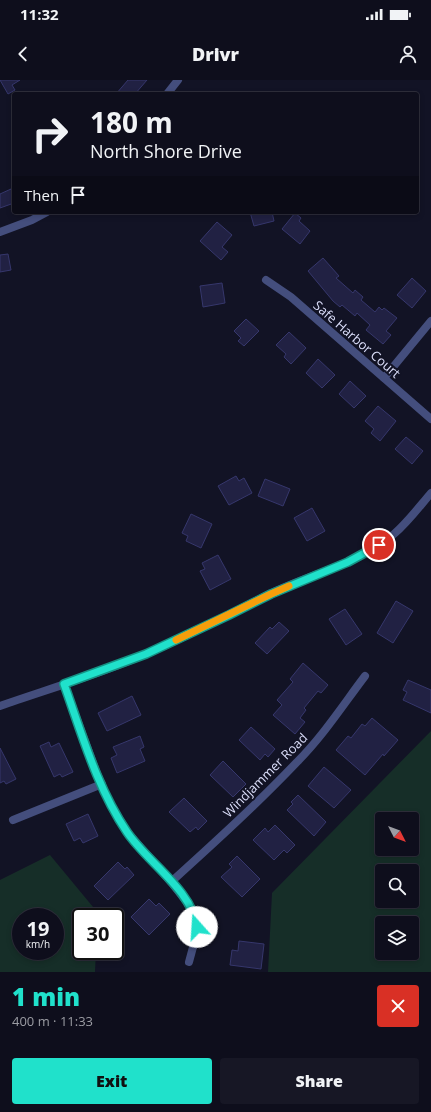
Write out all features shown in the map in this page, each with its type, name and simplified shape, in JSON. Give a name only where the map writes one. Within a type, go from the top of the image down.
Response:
[{"type":"street","points":[[169,92],[178,80]]},
{"type":"street","points":[[0,232],[43,214]]},
{"type":"street","name":"Safe Harbor Court","points":[[266,280],[291,297],[431,419]]},
{"type":"street","points":[[384,378],[431,321]]},
{"type":"street","points":[[0,706],[146,654],[271,594],[348,562],[379,545],[395,534],[431,493]]},
{"type":"street","name":"Windjammer Road","points":[[171,882],[258,802],[298,761],[320,736],[365,676]]},
{"type":"street","points":[[64,684],[108,800],[128,833],[171,882],[196,917],[196,936],[189,962]]},
{"type":"street","points":[[13,820],[102,784]]},
{"type":"green space","points":[[431,731],[431,972],[268,972],[272,893]]},
{"type":"green space","points":[[50,855],[94,908],[72,908],[72,960],[96,960],[95,972],[0,972],[0,880]]},
{"type":"building","points":[[0,80],[20,80],[12,85],[15,90],[8,94]]},
{"type":"building","points":[[128,80],[147,80],[137,92],[118,92]]},
{"type":"building","points":[[11,189],[12,204],[0,208],[0,194]]},
{"type":"building","points":[[251,214],[272,214],[274,221],[254,226]]},
{"type":"building","points":[[294,214],[296,214],[301,218],[299,221],[310,231],[300,244],[282,229]]},
{"type":"building","points":[[217,222],[232,235],[222,247],[228,252],[221,260],[200,241]]},
{"type":"building","points":[[8,254],[11,270],[0,272],[0,255]]},
{"type":"building","points":[[323,258],[339,276],[336,278],[353,293],[355,290],[363,297],[361,300],[375,312],[379,307],[382,310],[384,308],[397,318],[386,331],[391,335],[383,344],[366,330],[370,325],[357,313],[355,316],[342,305],[340,307],[333,301],[308,271]]},
{"type":"building","points":[[412,278],[426,291],[412,308],[397,295]]},
{"type":"building","points":[[222,283],[225,303],[203,307],[200,286]]},
{"type":"building","points":[[246,319],[259,331],[244,346],[238,341],[241,338],[234,331]]},
{"type":"building","points":[[289,332],[306,348],[291,364],[284,357],[286,354],[276,345]]},
{"type":"building","points":[[318,359],[335,375],[322,388],[306,373]]},
{"type":"building","points":[[350,381],[366,396],[354,408],[339,394]]},
{"type":"building","points":[[378,406],[396,421],[380,441],[371,433],[374,429],[365,421]]},
{"type":"building","points":[[406,437],[423,451],[412,464],[395,449]]},
{"type":"building","points":[[236,476],[239,481],[244,478],[252,493],[229,505],[218,486]]},
{"type":"building","points":[[265,479],[290,489],[283,506],[258,496]]},
{"type":"building","points":[[312,508],[325,531],[307,541],[294,518]]},
{"type":"building","points":[[191,514],[212,524],[201,548],[186,541],[188,536],[182,533]]},
{"type":"building","points":[[218,555],[231,579],[210,590],[200,571],[205,569],[202,563]]},
{"type":"building","points":[[396,601],[413,611],[393,643],[377,633]]},
{"type":"building","points":[[345,609],[362,634],[346,645],[329,619]]},
{"type":"building","points":[[279,622],[289,631],[267,654],[255,643],[270,627],[272,629]]},
{"type":"building","points":[[303,663],[328,685],[321,693],[318,691],[304,708],[306,710],[300,718],[305,722],[295,734],[273,715],[282,705],[277,700],[293,682],[290,679]]},
{"type":"building","points":[[408,680],[431,690],[431,713],[403,700],[407,692],[403,690]]},
{"type":"building","points":[[132,696],[141,715],[107,731],[98,713]]},
{"type":"building","points":[[372,718],[398,740],[384,756],[383,754],[365,775],[336,750],[348,736],[351,738],[362,724],[365,726]]},
{"type":"building","points":[[251,727],[275,749],[268,757],[265,754],[260,760],[239,740]]},
{"type":"building","points":[[140,736],[144,747],[140,749],[145,761],[117,773],[111,758],[117,755],[113,747]]},
{"type":"building","points":[[49,742],[51,747],[59,743],[73,772],[62,777],[60,774],[54,777],[40,746]]},
{"type":"building","points":[[0,748],[16,779],[6,784],[4,781],[0,783]]},
{"type":"building","points":[[223,761],[246,784],[233,797],[210,775]]},
{"type":"building","points":[[324,767],[351,790],[334,808],[308,786]]},
{"type":"building","points":[[298,795],[326,822],[314,836],[287,810],[293,804],[291,802]]},
{"type":"building","points":[[184,798],[207,821],[198,830],[196,827],[190,832],[169,812]]},
{"type":"building","points":[[88,814],[98,836],[83,843],[80,838],[74,841],[66,824]]},
{"type":"building","points":[[275,825],[295,845],[287,853],[284,850],[274,860],[253,840],[265,828],[268,832]]},
{"type":"building","points":[[237,856],[260,879],[242,897],[221,877],[232,867],[229,864]]},
{"type":"building","points":[[118,862],[125,869],[127,867],[134,875],[108,900],[94,886]]},
{"type":"building","points":[[149,899],[156,906],[159,903],[170,914],[149,935],[131,917]]},
{"type":"building","points":[[239,941],[264,944],[261,969],[230,965],[232,950],[238,951]]},
{"type":"slow traffic","points":[[176,640],[289,586]]},
{"type":"route","points":[[197,927],[196,917],[186,901],[128,833],[108,800],[64,684],[146,654],[271,594],[348,562],[379,545]]}]
